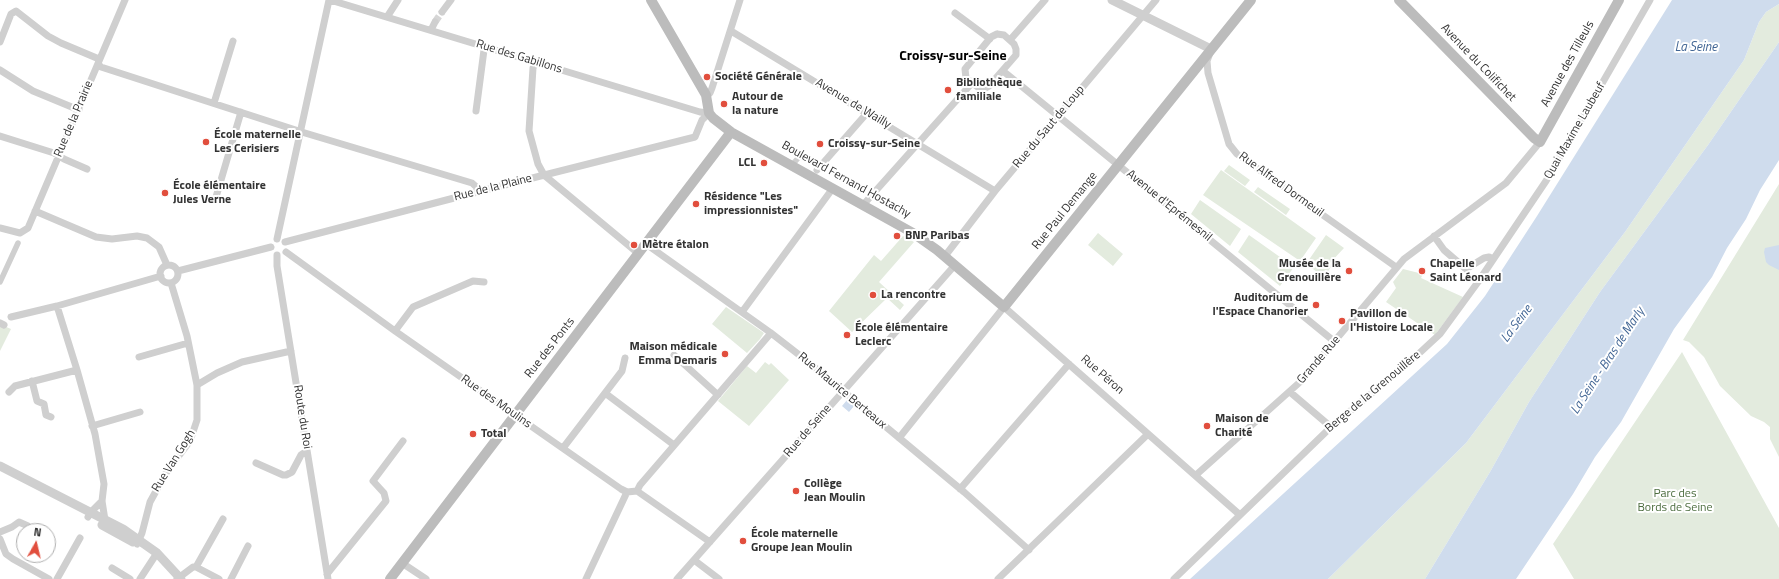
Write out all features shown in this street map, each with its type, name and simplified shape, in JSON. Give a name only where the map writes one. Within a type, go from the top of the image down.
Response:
[{"type":"main road","points":[[651,0],[706,95],[709,113]]},
{"type":"main road","name":"Rue Paul Demange","points":[[1004,307],[1251,0]]},
{"type":"main road","name":"Avenue du Colifichet","points":[[1399,0],[1534,138],[1540,142]]},
{"type":"main road","name":"Avenue des Tilleuls","points":[[1540,142],[1619,0]]},
{"type":"main road","name":"Boulevard Fernand Hostachy","points":[[709,113],[731,132],[913,233],[945,256]]},
{"type":"main road","name":"Rue des Ponts","points":[[390,579],[731,132]]},
{"type":"main road","name":"Rue Péron","points":[[945,256],[1004,307]]},
{"type":"street","name":"Rue de la Prairie","points":[[0,228],[19,233],[27,228],[125,0]]},
{"type":"street","points":[[178,271],[271,247],[273,242],[277,240],[329,0]]},
{"type":"street","name":"Rue des Gabillons","points":[[329,0],[486,46],[700,112],[709,113]]},
{"type":"street","points":[[387,17],[398,0]]},
{"type":"street","points":[[442,12],[451,0]]},
{"type":"street","points":[[706,95],[710,93],[712,88],[740,0]]},
{"type":"street","points":[[1010,40],[1046,0]]},
{"type":"street","points":[[1112,0],[1211,49]]},
{"type":"street","name":"Rue du Saut de Loup","points":[[945,256],[995,191],[1156,0]]},
{"type":"street","name":"Quai Maxime Laubeuf","points":[[1493,259],[1546,181],[1650,0]]},
{"type":"street","points":[[0,42],[11,14],[16,11],[48,36],[98,61],[101,67],[366,152],[472,183],[480,191]]},
{"type":"street","points":[[953,12],[990,39]]},
{"type":"street","points":[[431,30],[434,22]]},
{"type":"street","name":"Avenue de Wailly","points":[[731,31],[995,191]]},
{"type":"street","points":[[1000,34],[1010,40],[1015,46],[1016,54],[1003,71],[986,88],[979,88],[965,76],[965,69],[995,35],[1000,34]]},
{"type":"street","points":[[214,103],[233,41]]},
{"type":"street","points":[[476,111],[484,50],[486,46]]},
{"type":"street","name":"Rue Alfred Dormeuil","points":[[1211,49],[1207,61],[1208,74],[1229,144],[1232,149],[1396,267]]},
{"type":"street","points":[[536,62],[533,68],[529,131],[538,164],[544,175],[639,254]]},
{"type":"street","points":[[0,70],[32,91],[79,110]]},
{"type":"street","name":"Avenue d'Eprémesnil","points":[[1003,71],[1335,342]]},
{"type":"street","points":[[863,205],[972,83]]},
{"type":"street","points":[[216,197],[241,112]]},
{"type":"street","name":"Rue de la Plaine","points":[[285,242],[695,137],[698,133],[702,120],[709,113]]},
{"type":"street","points":[[818,170],[867,113]]},
{"type":"street","points":[[0,136],[54,152],[58,157],[87,170]]},
{"type":"street","name":"Grande Rue","points":[[1196,475],[1290,392],[1335,342],[1396,267],[1425,242],[1506,183],[1540,142]]},
{"type":"street","points":[[792,165],[799,157]]},
{"type":"street","points":[[742,312],[833,188]]},
{"type":"street","points":[[35,211],[96,237],[112,239],[137,236],[150,240],[159,247],[167,265]]},
{"type":"street","points":[[1434,236],[1444,250],[1466,269],[1484,258],[1489,257],[1493,259]]},
{"type":"street","points":[[271,247],[272,251],[277,255],[286,252],[287,247],[285,242],[277,240]]},
{"type":"street","points":[[0,282],[18,243]]},
{"type":"street","name":"Rue Maurice Berteaux","points":[[646,244],[771,333],[843,390],[960,489],[1029,550]]},
{"type":"street","name":"Rue des Moulins","points":[[286,252],[395,331],[627,492]]},
{"type":"street","name":"Route du Roi","points":[[277,255],[277,266],[327,576]]},
{"type":"street","name":"Berge de la Grenouillère","points":[[1174,579],[1331,427],[1413,359],[1440,334],[1493,259]]},
{"type":"street","points":[[167,265],[175,266],[178,271],[176,279],[171,282],[164,281],[161,276],[162,268],[167,265]]},
{"type":"street","name":"Rue de Seine","points":[[677,579],[955,265]]},
{"type":"street","points":[[11,317],[57,306],[161,276]]},
{"type":"street","points":[[395,331],[413,307],[474,281],[484,282]]},
{"type":"street","name":"Rue Van Gogh","points":[[138,542],[153,496],[166,472],[190,441],[196,427],[198,408],[197,385],[188,343],[171,282]]},
{"type":"street","points":[[57,306],[77,370],[92,426],[104,484],[102,501],[103,522]]},
{"type":"street","name":"Rue Péron","points":[[1004,307],[1240,515]]},
{"type":"street","name":"Rue Paul Demange","points":[[899,438],[1004,307]]},
{"type":"street","points":[[637,491],[640,485],[771,333]]},
{"type":"street","points":[[139,357],[188,343]]},
{"type":"street","points":[[197,385],[217,373],[242,362],[291,351]]},
{"type":"street","points":[[674,355],[718,395]]},
{"type":"street","points":[[563,448],[622,371],[625,358]]},
{"type":"street","points":[[960,489],[1069,364]]},
{"type":"street","points":[[9,392],[15,386],[77,370]]},
{"type":"street","points":[[32,381],[37,401],[44,404],[46,415],[51,417]]},
{"type":"street","points":[[1290,392],[1331,427]]},
{"type":"street","points":[[605,393],[674,446]]},
{"type":"street","points":[[92,426],[140,412]]},
{"type":"street","points":[[998,579],[1148,434]]},
{"type":"street","points":[[327,576],[386,501],[384,493],[373,481],[403,442]]},
{"type":"street","points":[[256,463],[282,475],[286,475],[292,472],[301,455],[307,451]]},
{"type":"street","points":[[0,466],[138,542],[156,555],[178,578],[190,568],[196,567],[219,579]]},
{"type":"street","points":[[586,579],[627,492],[637,491],[710,542]]},
{"type":"street","points":[[90,515],[102,501]]},
{"type":"street","points":[[196,567],[223,519]]},
{"type":"street","points":[[0,532],[16,524]]},
{"type":"street","points":[[57,579],[80,538]]},
{"type":"street","points":[[0,539],[6,554],[49,579]]},
{"type":"street","points":[[231,579],[248,546]]},
{"type":"street","points":[[140,579],[156,555]]},
{"type":"street","points":[[694,560],[719,579]]},
{"type":"street","points":[[402,563],[426,579]]},
{"type":"street","points":[[112,568],[130,579]]},
{"type":"green space","points":[[1779,4],[1779,42],[1708,145],[1600,292],[1529,402],[1490,472],[1425,579],[1328,579],[1466,443],[1625,232],[1744,60],[1759,22],[1766,12]]},
{"type":"green space","points":[[1229,165],[1250,180],[1245,186],[1224,171]]},
{"type":"green space","points":[[1221,170],[1316,238],[1300,261],[1203,195]]},
{"type":"green space","points":[[1779,184],[1779,457],[1770,439],[1770,427],[1764,422],[1751,416],[1720,386],[1704,357],[1689,342],[1683,340]]},
{"type":"green space","points":[[1258,187],[1290,209],[1286,215],[1254,192]]},
{"type":"green space","points":[[1200,200],[1241,229],[1230,246],[1191,214]]},
{"type":"green space","points":[[1098,233],[1123,254],[1113,266],[1088,245]]},
{"type":"green space","points":[[1249,235],[1294,267],[1280,286],[1238,252]]},
{"type":"green space","points":[[1326,235],[1344,248],[1330,263],[1331,267],[1324,277],[1306,264]]},
{"type":"green space","points":[[903,236],[914,242],[879,282],[904,305],[900,310],[887,298],[852,332],[829,311],[874,255],[881,261]]},
{"type":"green space","points":[[1403,269],[1423,274],[1421,278],[1463,297],[1435,335],[1386,302],[1396,288],[1393,282]]},
{"type":"green space","points":[[726,307],[764,333],[747,353],[712,324]]},
{"type":"green space","points":[[4,326],[11,329],[0,351],[0,327]]},
{"type":"green space","name":"Parc des Bords de Seine","points":[[1682,352],[1779,528],[1779,579],[1574,579],[1553,544]]},
{"type":"green space","points":[[765,362],[769,365],[771,363],[789,380],[749,426],[718,401],[747,366],[756,373]]},
{"type":"water","name":"La Seine","points":[[1672,0],[1779,0],[1779,4],[1766,12],[1759,22],[1744,60],[1625,232],[1466,443],[1328,579],[1190,579],[1447,344],[1485,296],[1537,216]]},
{"type":"water","name":"La Seine - Bras de Marly","points":[[1779,42],[1779,160],[1760,190],[1746,219],[1727,248],[1712,277],[1674,329],[1621,422],[1595,457],[1573,494],[1516,579],[1425,579],[1490,472],[1529,402],[1600,292],[1708,145]]},
{"type":"water","points":[[1779,245],[1779,270],[1766,262],[1764,252],[1765,248]]},
{"type":"water","points":[[847,400],[854,406],[849,412],[842,406]]},
{"type":"tunnel","points":[[435,22],[442,12]]},
{"type":"place","name":"Société Générale","points":[[707,77]]},
{"type":"place","name":"Bibliothèque familiale","points":[[948,90]]},
{"type":"place","name":"Autour de la nature","points":[[724,104]]},
{"type":"place","name":"École maternelle Les Cerisiers","points":[[206,142]]},
{"type":"place","name":"Croissy-sur-Seine","points":[[820,144]]},
{"type":"place","name":"LCL","points":[[764,163]]},
{"type":"place","name":"École élémentaire Jules Verne","points":[[165,193]]},
{"type":"place","name":"Résidence \"Les impressionnistes\"","points":[[696,204]]},
{"type":"place","name":"BNP Paribas","points":[[897,236]]},
{"type":"place","name":"Mètre étalon","points":[[634,245]]},
{"type":"place","name":"Musée de la Grenouillère","points":[[1349,271]]},
{"type":"place","name":"Chapelle Saint Léonard","points":[[1422,271]]},
{"type":"place","name":"La rencontre","points":[[873,295]]},
{"type":"place","name":"Auditorium de l'Espace Chanorier","points":[[1316,305]]},
{"type":"place","name":"Pavillon de l'Histoire Locale","points":[[1342,321]]},
{"type":"place","name":"École élémentaire Leclerc","points":[[847,335]]},
{"type":"place","name":"Maison médicale Emma Demaris","points":[[725,354]]},
{"type":"place","name":"Maison de Charité","points":[[1207,426]]},
{"type":"place","name":"Total","points":[[473,434]]},
{"type":"place","name":"Collège Jean Moulin","points":[[796,491]]},
{"type":"place","name":"École maternelle Groupe Jean Moulin","points":[[743,541]]},
{"type":"district","name":"Croissy-sur-Seine","points":[[953,57]]}]
